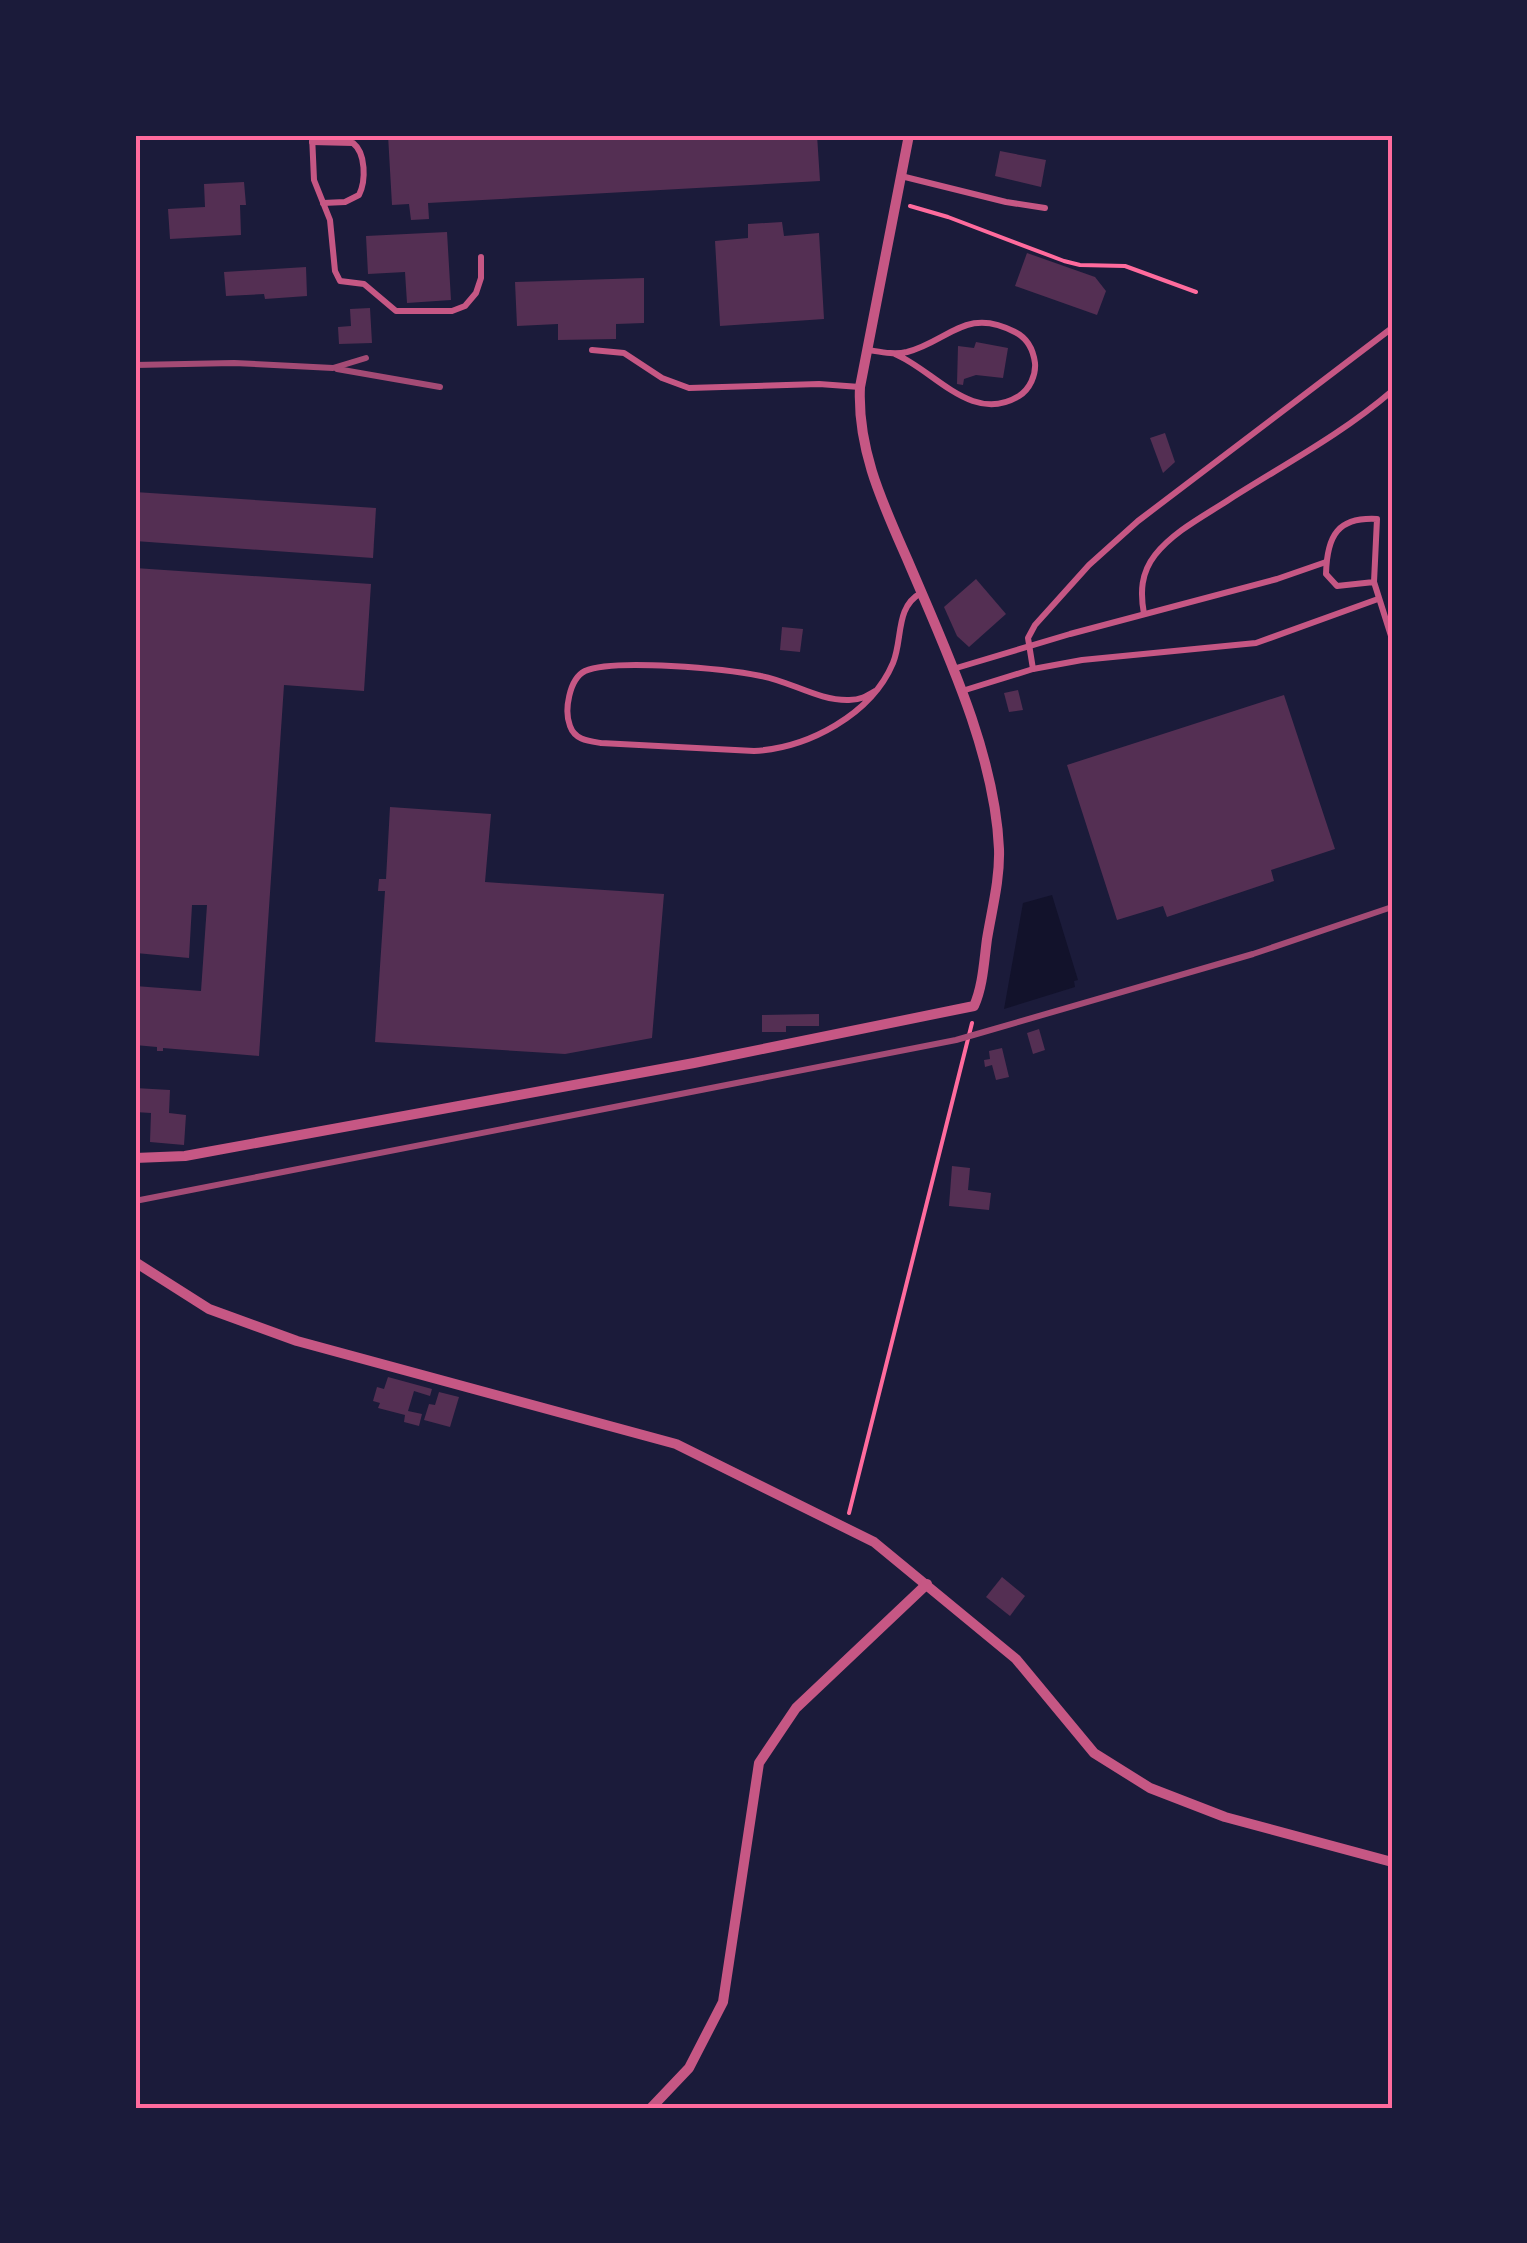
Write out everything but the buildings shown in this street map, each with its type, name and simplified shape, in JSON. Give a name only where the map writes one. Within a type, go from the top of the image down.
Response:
[{"type":"street","points":[[135,1158],[186,1156],[694,1063],[974,1006],[999,873],[999,847],[986,770],[952,669],[878,492],[858,417],[860,388],[909,135]]},
{"type":"street","points":[[135,1262],[209,1309],[297,1341],[676,1444],[874,1542],[1016,1659],[1094,1753],[1150,1788],[1225,1817],[1392,1862]]},
{"type":"street","points":[[650,2108],[689,2068],[723,2002],[760,1763],[796,1708],[928,1584]]},
{"type":"lane","points":[[323,203],[345,202],[359,195],[363,183],[362,153],[353,143],[312,139],[314,180],[333,231],[337,276],[346,283],[371,288],[396,311],[452,312],[465,306],[479,286],[482,257]]},
{"type":"lane","points":[[901,176],[1046,208]]},
{"type":"lane","points":[[867,350],[908,359],[958,394],[986,404],[1018,396],[1028,389],[1035,366],[1028,341],[991,322],[961,326],[919,348],[894,354]]},
{"type":"lane","points":[[1032,668],[1027,646],[1035,625],[1088,565],[1138,522],[1392,328]]},
{"type":"lane","points":[[592,350],[624,353],[662,378],[689,388],[819,384],[860,388]]},
{"type":"lane","points":[[1144,614],[1140,595],[1143,577],[1154,556],[1178,532],[1330,439],[1392,391]]},
{"type":"lane","points":[[1374,582],[1337,586],[1326,574],[1326,562],[1338,529],[1348,520],[1377,520],[1374,582],[1392,639]]},
{"type":"lane","points":[[952,669],[1277,580],[1326,562]]},
{"type":"lane","points":[[877,690],[864,698],[846,700],[763,676],[642,666],[606,667],[584,672],[574,681],[568,720],[571,731],[582,740],[601,743],[774,750],[861,710],[877,690],[894,662],[907,604],[922,593]]},
{"type":"lane","points":[[960,691],[1032,668],[1137,653],[1256,643],[1378,599]]},
{"type":"path","points":[[896,203],[948,217],[1064,261],[1125,266],[1196,292]]},
{"type":"path","points":[[845,1528],[974,1006]]},
{"type":"shaded area","points":[[1052,895],[1078,980],[1074,981],[1075,987],[1004,1009],[1023,903]]},
{"type":"railway","points":[[135,365],[234,363],[333,368],[366,358]]},
{"type":"railway","points":[[337,369],[440,387]]},
{"type":"railway","points":[[135,1201],[956,1040],[1253,954],[1392,907]]}]
